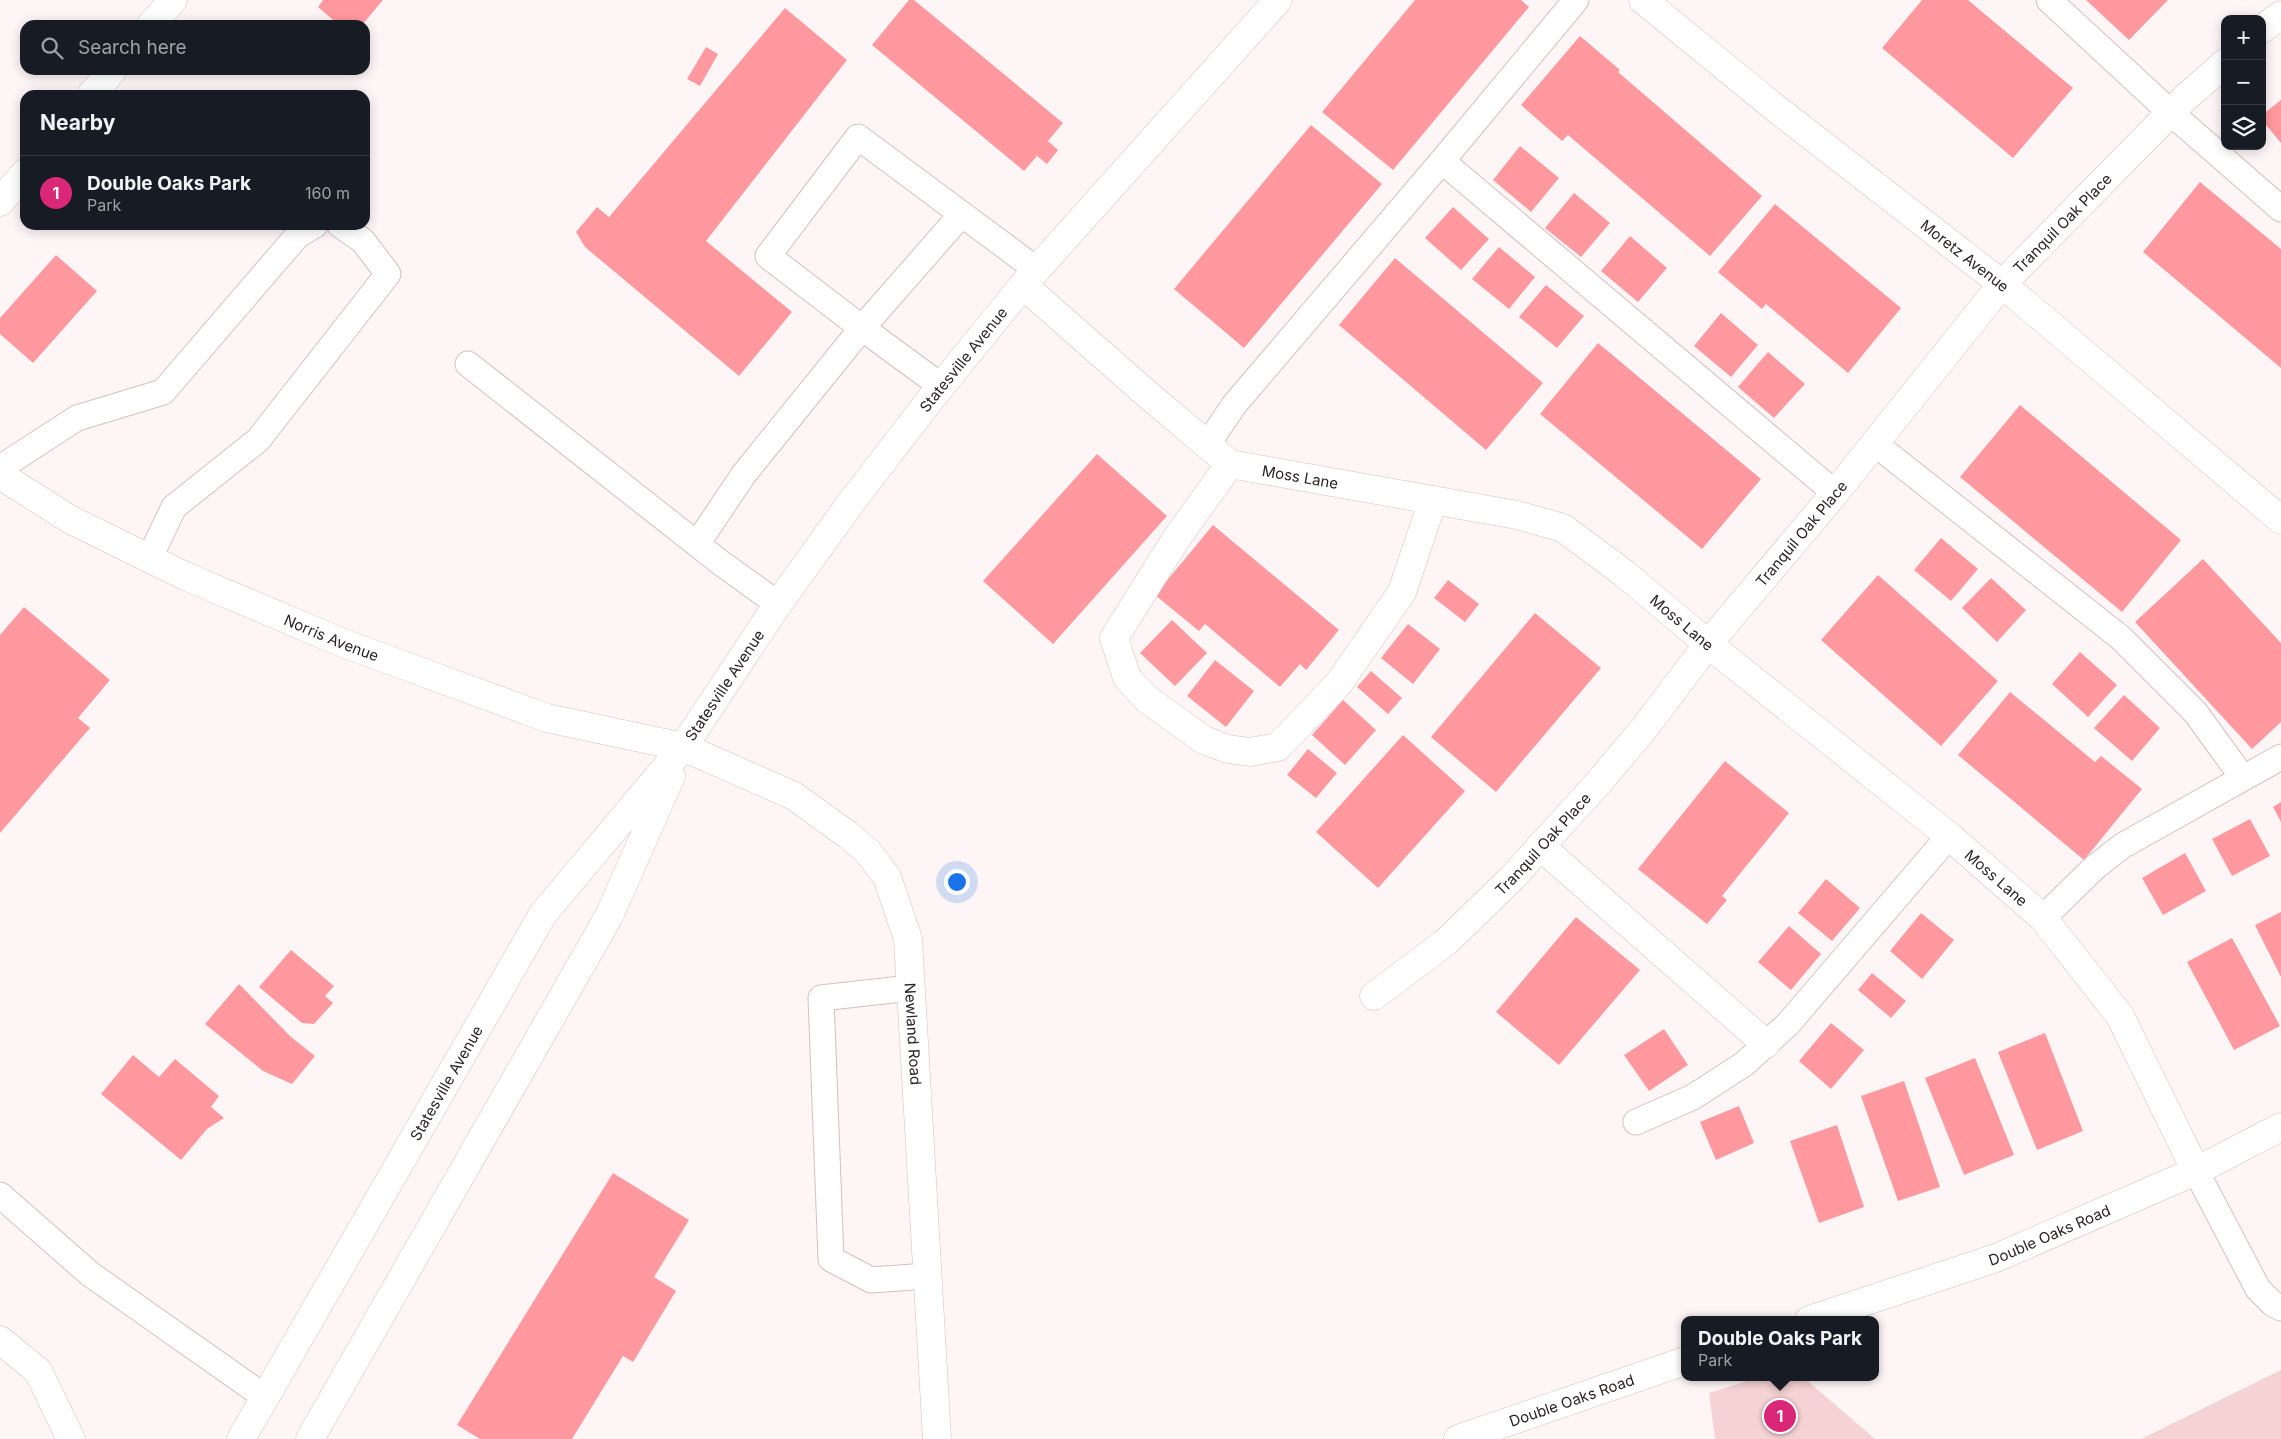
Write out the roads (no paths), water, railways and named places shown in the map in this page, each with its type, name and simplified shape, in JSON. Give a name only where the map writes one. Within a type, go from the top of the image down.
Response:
[{"type":"street","points":[[155,20],[173,0]]},
{"type":"street","name":"Statesville Avenue","points":[[241,1439],[543,914],[683,747],[778,604],[850,504],[941,386],[1030,278],[1278,0]]},
{"type":"street","name":"Moretz Avenue","points":[[1643,0],[1774,107],[2002,284],[2281,520]]},
{"type":"street","points":[[2266,26],[2281,15]]},
{"type":"street","name":"Tranquil Oak Place","points":[[1374,996],[1446,942],[1512,878],[1623,753],[1708,644],[1835,493],[2002,284],[2171,113],[2221,67]]},
{"type":"street","points":[[95,90],[109,75]]},
{"type":"street","points":[[0,202],[20,179]]},
{"type":"street","name":"Moss Lane","points":[[1030,278],[1207,445],[1230,464],[1517,515],[1563,528],[1625,574],[1708,644],[1949,836],[2043,918],[2120,1016],[2196,1171]]},
{"type":"street","points":[[1230,464],[1176,540],[1114,638],[1127,678],[1148,700],[1204,740],[1228,749],[1250,752],[1278,747],[1339,683],[1402,592],[1433,500]]},
{"type":"street","name":"Norris Avenue","points":[[0,475],[71,520],[149,559],[343,642],[547,718],[683,747]]},
{"type":"street","name":"Statesville Avenue","points":[[310,1439],[609,916],[683,747]]},
{"type":"street","name":"Newland Road","points":[[683,747],[794,796],[848,834],[868,852],[887,878],[908,938],[937,1439]]},
{"type":"street","points":[[1540,846],[1766,1044]]},
{"type":"street","name":"Double Oaks Road","points":[[1821,1316],[1996,1258],[2196,1171],[2281,1127]]},
{"type":"street","points":[[0,1340],[38,1371],[71,1439]]},
{"type":"street","name":"Double Oaks Road","points":[[1458,1439],[1681,1361]]},
{"type":"lane","points":[[1207,445],[1234,405],[1576,0]]},
{"type":"lane","points":[[2049,0],[2171,113],[2281,209]]},
{"type":"lane","points":[[941,386],[768,256],[858,137],[961,215],[1030,278]]},
{"type":"lane","points":[[1442,161],[1835,493]]},
{"type":"lane","points":[[697,544],[744,474],[862,328],[961,215]]},
{"type":"lane","points":[[0,468],[77,418],[163,392],[296,236],[306,230]]},
{"type":"lane","points":[[149,559],[174,507],[258,440],[388,274],[363,241],[347,230]]},
{"type":"lane","points":[[468,364],[697,544],[778,604]]},
{"type":"lane","points":[[1874,443],[2121,638],[2195,712],[2243,778]]},
{"type":"lane","points":[[2043,918],[2094,868],[2122,846],[2281,757]]},
{"type":"lane","points":[[1636,1122],[1693,1097],[1744,1064],[1788,1024],[1949,836]]},
{"type":"lane","points":[[911,988],[820,998],[831,1259],[871,1280],[927,1276]]},
{"type":"lane","points":[[2196,1171],[2258,1289],[2273,1304],[2281,1308]]},
{"type":"lane","points":[[0,1196],[90,1274],[265,1397]]},
{"type":"place","name":"Double Oaks Park","points":[[1780,1416]]}]
